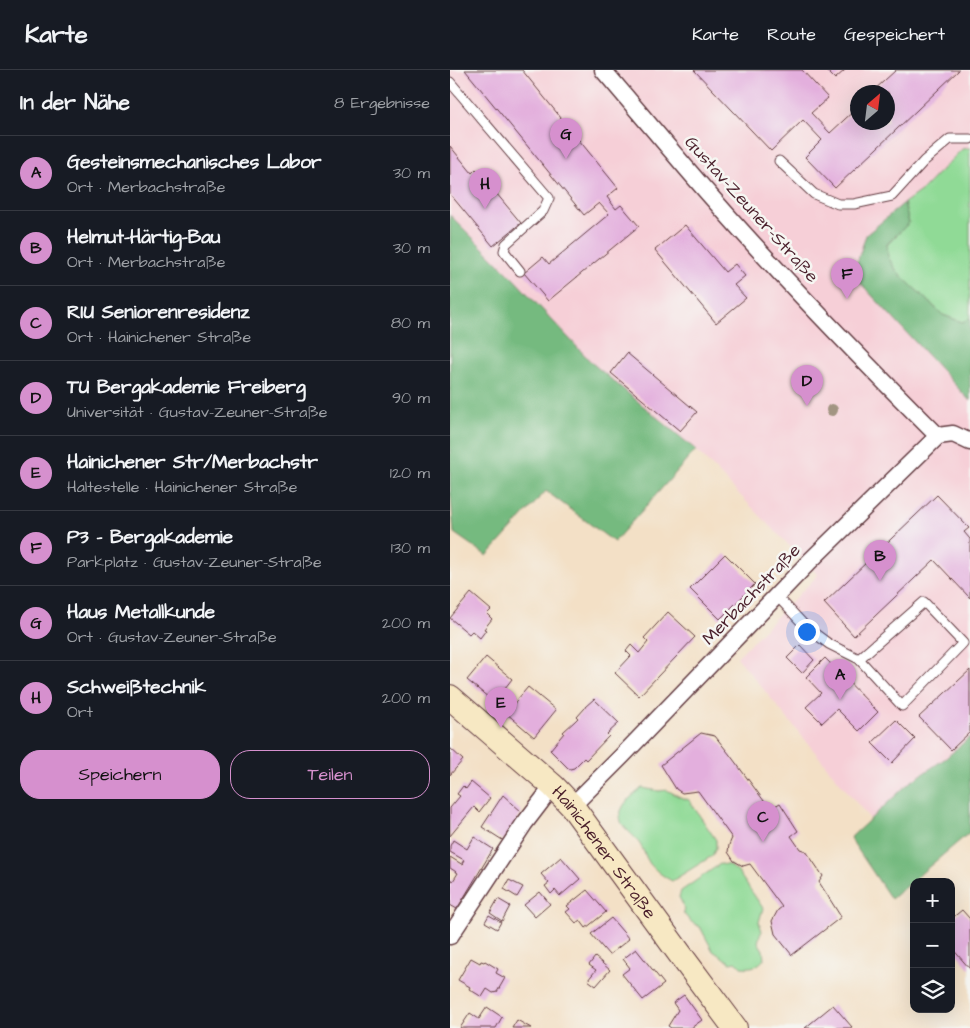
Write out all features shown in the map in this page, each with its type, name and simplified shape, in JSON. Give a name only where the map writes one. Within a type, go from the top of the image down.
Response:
[{"type":"main road","name":"Hainichener Straße","points":[[450,697],[552,786],[572,806],[735,1028]]},
{"type":"street","name":"Gustav-Zeuner-Straße","points":[[603,70],[714,200],[781,274],[852,350],[938,436]]},
{"type":"street","points":[[938,436],[953,434],[970,442]]},
{"type":"street","name":"Merbachstraße","points":[[572,806],[810,561],[938,436]]},
{"type":"street","points":[[450,936],[524,824],[552,786]]},
{"type":"lane","points":[[450,82],[549,198],[543,211],[506,244],[504,251],[520,271]]},
{"type":"lane","points":[[779,161],[814,194],[838,204],[854,204],[892,196],[924,160],[950,139],[970,138]]},
{"type":"lane","points":[[777,596],[806,627],[829,644],[859,660],[902,706],[963,643],[924,602],[859,660]]},
{"type":"shaded area","points":[[450,70],[970,70],[970,737],[946,758],[909,783],[870,819],[737,657],[818,575],[696,450],[592,363],[512,277],[450,215]]},
{"type":"green space","points":[[970,148],[970,319],[962,322],[943,315],[898,273],[888,257],[887,245],[909,223],[904,203],[922,190],[962,149]]},
{"type":"green space","points":[[904,203],[909,223],[887,244],[888,257],[898,273],[943,315],[962,322],[970,319],[970,401],[853,275],[866,235]]},
{"type":"green space","points":[[450,215],[512,277],[592,363],[696,450],[614,542],[546,491],[487,556],[454,533],[450,485]]},
{"type":"green space","points":[[970,737],[970,832],[916,878],[910,878],[910,883],[891,899],[850,838],[909,783],[946,758]]},
{"type":"green space","points":[[642,788],[659,791],[667,790],[689,800],[716,840],[716,848],[712,856],[672,881],[660,874],[650,864],[635,837],[623,826],[620,819],[621,810],[632,796]]},
{"type":"green space","points":[[720,864],[729,865],[738,872],[763,908],[759,922],[762,931],[758,942],[763,950],[764,959],[754,966],[741,967],[736,962],[731,963],[713,951],[700,927],[690,921],[684,914],[683,905],[679,897],[681,891]]},
{"type":"building","points":[[465,70],[522,70],[618,188],[607,197],[616,209],[621,205],[639,226],[548,301],[524,273],[543,257],[549,264],[609,214],[599,203],[584,215]]},
{"type":"building","points":[[694,70],[802,70],[828,98],[811,113],[830,133],[850,114],[850,130],[895,130],[895,85],[880,85],[896,70],[959,70],[835,188],[805,157],[822,140],[803,120],[771,151]]},
{"type":"building","points":[[826,70],[845,70],[835,79]]},
{"type":"building","points":[[450,146],[472,173],[476,169],[521,223],[493,246],[450,194]]},
{"type":"building","points":[[685,225],[725,272],[735,264],[745,276],[734,285],[746,298],[716,323],[655,250]]},
{"type":"building","points":[[627,353],[697,412],[680,431],[611,373]]},
{"type":"building","points":[[937,495],[969,528],[964,532],[970,539],[970,598],[934,560],[854,636],[824,603]]},
{"type":"building","points":[[725,554],[755,584],[720,619],[690,589]]},
{"type":"building","points":[[471,593],[491,610],[487,614],[492,619],[480,638],[472,631],[469,634],[450,618]]},
{"type":"building","points":[[668,612],[695,637],[639,696],[615,673],[631,656],[626,651],[631,645],[639,653],[648,642],[644,638]]},
{"type":"building","points":[[800,645],[814,660],[802,673],[787,658]]},
{"type":"building","points":[[486,657],[512,679],[494,702],[467,680]]},
{"type":"building","points":[[825,658],[878,712],[859,731],[837,709],[822,723],[806,707],[821,693],[806,677]]},
{"type":"building","points":[[970,670],[970,732],[951,750],[919,717]]},
{"type":"building","points":[[528,687],[556,710],[534,737],[506,713]]},
{"type":"building","points":[[594,699],[619,723],[607,734],[609,736],[586,760],[584,758],[574,768],[570,769],[550,750],[563,732]]},
{"type":"building","points":[[896,720],[915,739],[892,763],[872,743]]},
{"type":"building","points":[[701,733],[715,736],[770,809],[780,803],[798,831],[791,836],[800,849],[806,851],[823,876],[819,882],[841,917],[792,955],[775,934],[772,921],[778,910],[782,907],[750,864],[743,866],[734,861],[728,852],[732,838],[698,791],[682,793],[676,789],[661,765]]},
{"type":"building","points":[[450,748],[463,760],[450,775]]},
{"type":"building","points":[[471,782],[490,798],[479,812],[474,807],[450,836],[450,808],[460,796],[457,794],[463,786],[466,789]]},
{"type":"building","points":[[503,795],[522,812],[504,841],[482,827]]},
{"type":"building","points":[[474,837],[493,849],[457,909],[450,905],[450,879],[453,881],[458,873],[450,868],[450,857],[463,865],[464,860],[450,852],[450,846],[453,840],[467,849]]},
{"type":"building","points":[[561,857],[580,879],[560,896],[555,890],[551,894],[545,886],[549,883],[541,874]]},
{"type":"building","points":[[509,880],[523,887],[517,897],[504,889]]},
{"type":"building","points":[[587,890],[606,912],[586,928],[580,920],[576,923],[566,912],[570,909],[567,906]]},
{"type":"building","points":[[540,892],[550,904],[535,917],[524,905]]},
{"type":"building","points":[[498,899],[510,906],[502,921],[490,913]]},
{"type":"building","points":[[962,910],[970,919],[970,969],[955,952],[955,916]]},
{"type":"building","points":[[489,915],[501,922],[497,929],[485,922]]},
{"type":"building","points":[[611,918],[629,939],[609,955],[591,934]]},
{"type":"building","points":[[636,949],[664,984],[643,1000],[622,974],[630,968],[623,959]]},
{"type":"building","points":[[595,957],[610,970],[596,986],[588,980],[596,970],[589,965]]},
{"type":"building","points":[[471,958],[480,963],[485,961],[498,969],[496,973],[505,978],[497,992],[493,993],[487,989],[482,997],[458,980]]},
{"type":"building","points":[[684,995],[702,1020],[691,1028],[671,1028],[668,1026],[678,1010],[673,1003]]},
{"type":"building","points":[[833,1005],[852,1027],[805,1028]]},
{"type":"building","points":[[487,1007],[502,1017],[496,1028],[460,1028],[470,1013],[479,1019]]},
{"type":"building","points":[[517,1020],[531,1028],[512,1028]]},
{"type":"place","name":"Haus Metallkunde","points":[[566,159]]},
{"type":"place","name":"Schweißtechnik","points":[[485,209]]},
{"type":"place","name":"P3 - Bergakademie","points":[[847,299]]},
{"type":"place","name":"TU Bergakademie Freiberg","points":[[807,406]]},
{"type":"place","name":"Helmut-Härtig-Bau","points":[[880,581]]},
{"type":"place","name":"Gesteinsmechanisches Labor","points":[[840,700]]},
{"type":"place","name":"Hainichener Str/Merbachstr","points":[[501,728]]},
{"type":"place","name":"RIU Seniorenresidenz","points":[[763,842]]}]
